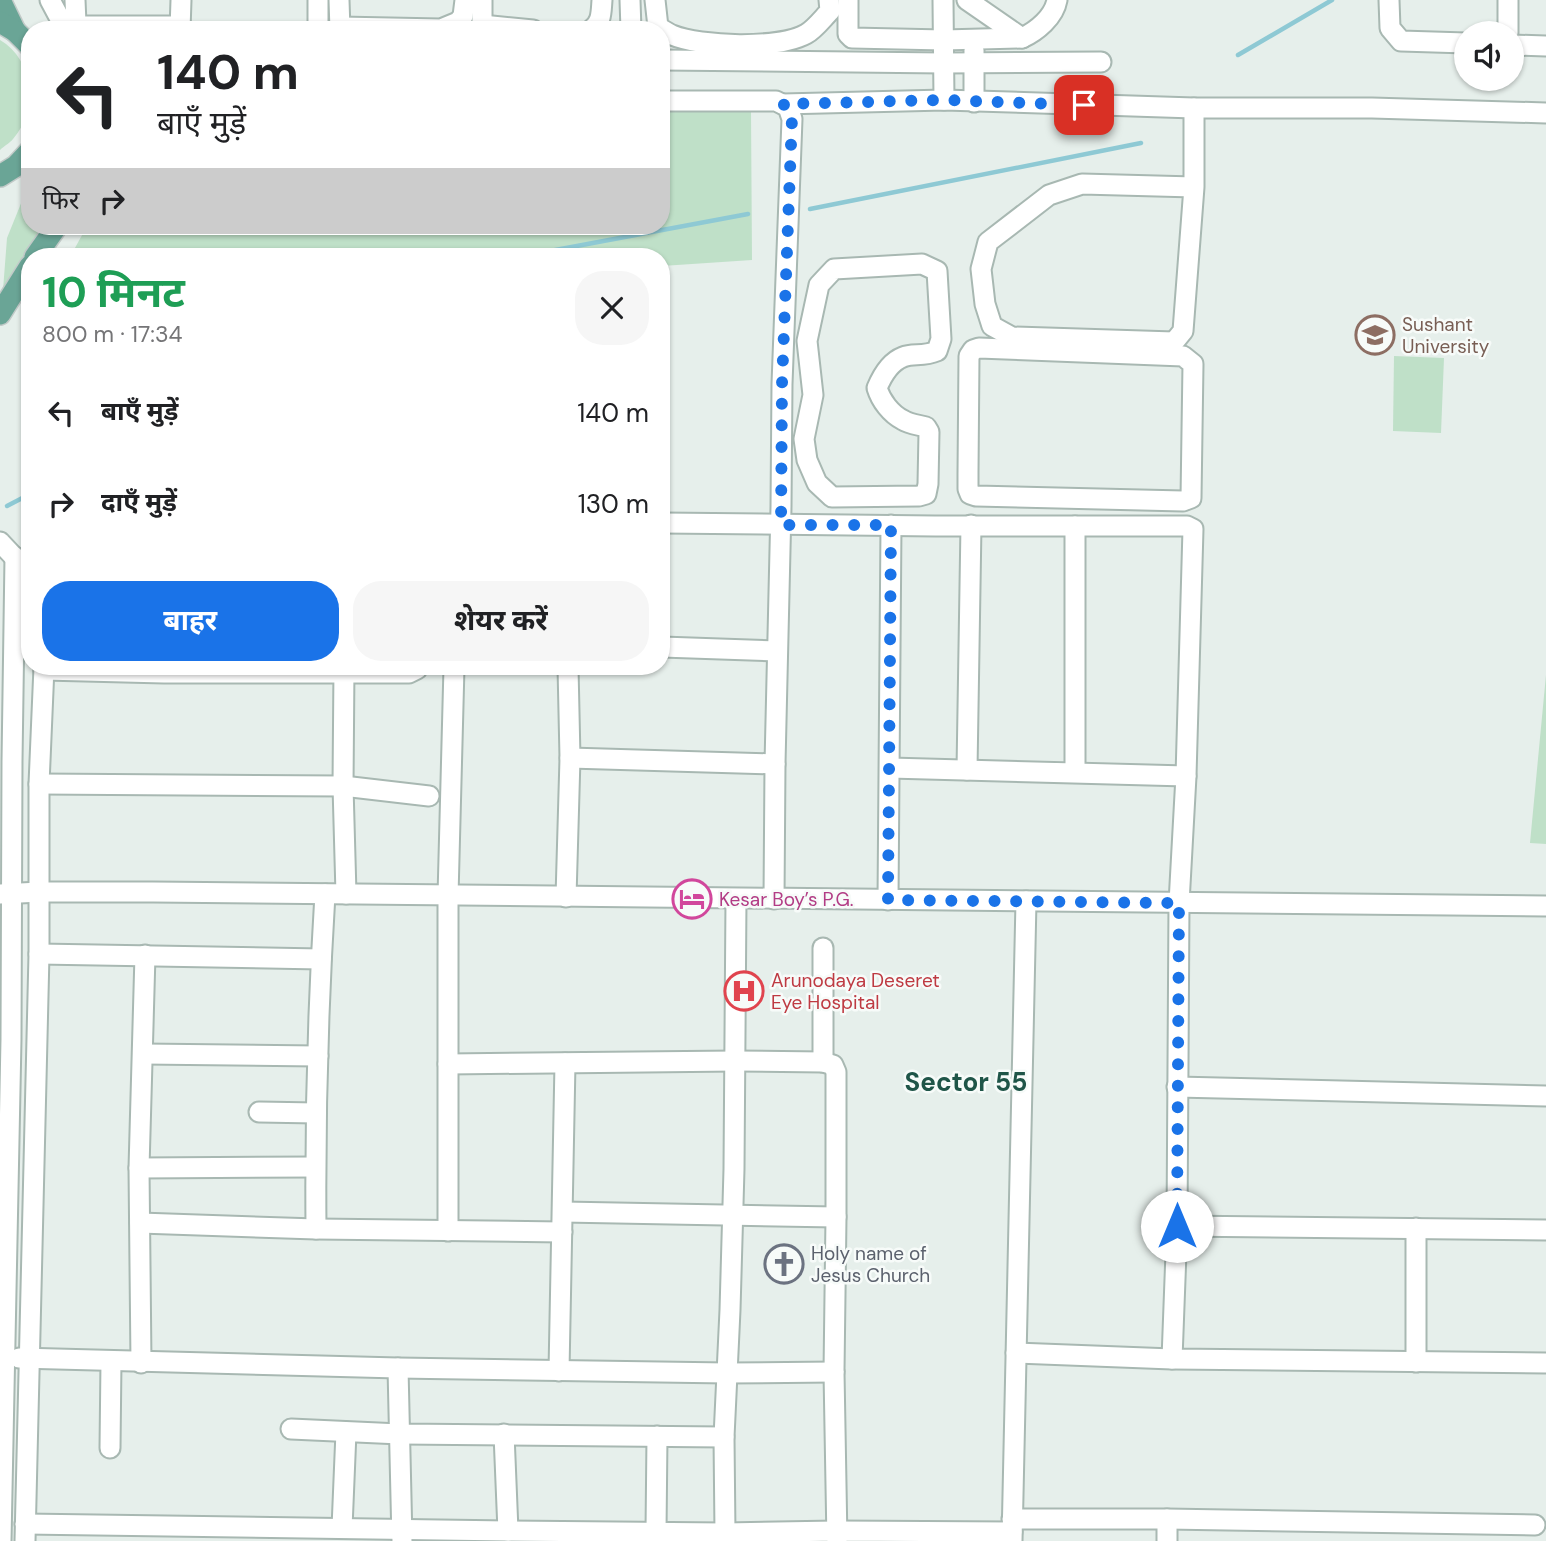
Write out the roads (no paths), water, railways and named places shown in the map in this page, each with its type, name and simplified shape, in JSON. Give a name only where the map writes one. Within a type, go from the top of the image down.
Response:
[{"type":"main road","points":[[0,0],[15,33]]},
{"type":"main road","points":[[0,176],[21,161]]},
{"type":"main road","points":[[0,314],[21,280]]},
{"type":"street","points":[[51,0],[62,21]]},
{"type":"street","points":[[75,0],[76,21]]},
{"type":"street","points":[[181,0],[181,21]]},
{"type":"street","points":[[318,0],[318,21]]},
{"type":"street","points":[[340,0],[340,21]]},
{"type":"street","points":[[459,21],[463,16],[465,0]]},
{"type":"street","points":[[482,0],[482,21]]},
{"type":"street","points":[[599,21],[602,0]]},
{"type":"street","points":[[631,0],[631,21]]},
{"type":"street","points":[[655,0],[657,21]]},
{"type":"street","points":[[670,34],[696,42],[785,42],[808,33],[830,11],[829,0]]},
{"type":"street","points":[[848,0],[848,34],[852,38],[944,40],[1022,38],[1033,33],[1042,24],[1055,9],[1057,0]]},
{"type":"street","points":[[943,0],[944,100]]},
{"type":"street","points":[[967,0],[1022,38]]},
{"type":"street","points":[[1389,0],[1390,28],[1401,41],[1454,43]]},
{"type":"street","points":[[1508,0],[1508,21]]},
{"type":"street","points":[[974,39],[974,102]]},
{"type":"street","points":[[1524,45],[1546,46]]},
{"type":"street","points":[[670,60],[1101,62]]},
{"type":"street","points":[[783,104],[944,100],[1194,108],[1372,108],[1546,113]]},
{"type":"street","points":[[670,101],[776,101],[791,111],[792,118],[782,385],[774,899]]},
{"type":"street","points":[[1194,108],[1194,187],[1183,331],[1174,342],[1012,337],[992,326],[985,304],[981,269],[988,242],[1049,195],[1082,184],[1194,187]]},
{"type":"street","points":[[922,264],[937,271],[942,340],[937,351],[927,355],[904,356],[887,370],[877,388],[888,408],[904,421],[926,427],[929,432],[926,494],[832,497],[817,483],[807,460],[804,439],[813,395],[811,375],[807,341],[819,285],[834,269],[922,264]]},
{"type":"street","points":[[978,348],[1184,356],[1193,364],[1191,498],[1183,501],[1091,498],[970,494],[969,356],[973,350],[978,348]]},
{"type":"street","points":[[782,385],[811,375]]},
{"type":"street","points":[[782,385],[813,395]]},
{"type":"street","points":[[1067,497],[1077,526],[1075,772]]},
{"type":"street","points":[[1077,526],[1091,498]]},
{"type":"street","points":[[670,523],[1187,526],[1193,529],[1186,776],[1179,903],[1177,1226],[1172,1359]]},
{"type":"street","points":[[888,900],[891,525]]},
{"type":"street","points":[[967,770],[971,525]]},
{"type":"street","points":[[0,542],[21,564]]},
{"type":"street","points":[[1,1541],[2,1358],[11,1040],[6,894],[15,557]]},
{"type":"street","points":[[670,647],[777,651]]},
{"type":"street","points":[[44,675],[39,784],[39,954],[25,1532],[342,1528],[402,1535],[508,1531],[837,1536],[1012,1531],[1167,1519],[1325,1532],[1535,1525]]},
{"type":"street","points":[[344,675],[346,894]]},
{"type":"street","points":[[448,1231],[448,896],[454,675]]},
{"type":"street","points":[[566,897],[570,758],[568,675]]},
{"type":"street","points":[[570,758],[775,764]]},
{"type":"street","points":[[890,768],[1186,776]]},
{"type":"street","points":[[39,784],[343,786],[429,796]]},
{"type":"street","points":[[6,894],[346,894],[1546,906]]},
{"type":"street","points":[[316,1229],[316,1113],[325,894]]},
{"type":"street","points":[[725,1533],[724,1437],[736,1061],[736,899]]},
{"type":"street","points":[[1012,1531],[1026,901]]},
{"type":"street","points":[[823,948],[823,1062]]},
{"type":"street","points":[[39,954],[321,959]]},
{"type":"street","points":[[141,1363],[139,1168],[145,955]]},
{"type":"street","points":[[143,1054],[318,1056]]},
{"type":"street","points":[[448,1064],[736,1061],[823,1062],[833,1065],[836,1072],[834,1372],[837,1536]]},
{"type":"street","points":[[559,1371],[565,1063]]},
{"type":"street","points":[[1177,1087],[1546,1096]]},
{"type":"street","points":[[259,1112],[316,1113]]},
{"type":"street","points":[[139,1168],[315,1167]]},
{"type":"street","points":[[140,1223],[448,1231],[562,1222],[733,1214],[836,1217]]},
{"type":"street","points":[[1177,1226],[1546,1230]]},
{"type":"street","points":[[1416,1228],[1416,1362]]},
{"type":"street","points":[[1016,1353],[1172,1359],[1546,1363]]},
{"type":"street","points":[[2,1358],[559,1371],[834,1372]]},
{"type":"street","points":[[110,1448],[111,1361]]},
{"type":"street","points":[[398,1368],[402,1535]]},
{"type":"street","points":[[290,1429],[400,1434],[724,1437]]},
{"type":"street","points":[[342,1528],[346,1432]]},
{"type":"street","points":[[504,1434],[508,1531]]},
{"type":"street","points":[[656,1532],[657,1436]]},
{"type":"street","points":[[1167,1519],[1167,1541]]},
{"type":"waterway","points":[[1238,55],[1332,0]]},
{"type":"waterway","points":[[810,209],[1141,143]]},
{"type":"waterway","points":[[670,229],[748,214]]},
{"type":"waterway","points":[[566,248],[636,235]]},
{"type":"waterway","points":[[7,506],[21,499]]},
{"type":"place","name":"Sushant University","points":[[1375,335]]},
{"type":"place","name":"Kesar Boy’s P.G.","points":[[692,899]]},
{"type":"place","name":"Arunodaya Deseret Eye Hospital","points":[[744,991]]},
{"type":"place","name":"Holy name of Jesus Church","points":[[784,1264]]},
{"type":"district","name":"Sector 55","points":[[966,1082]]}]
